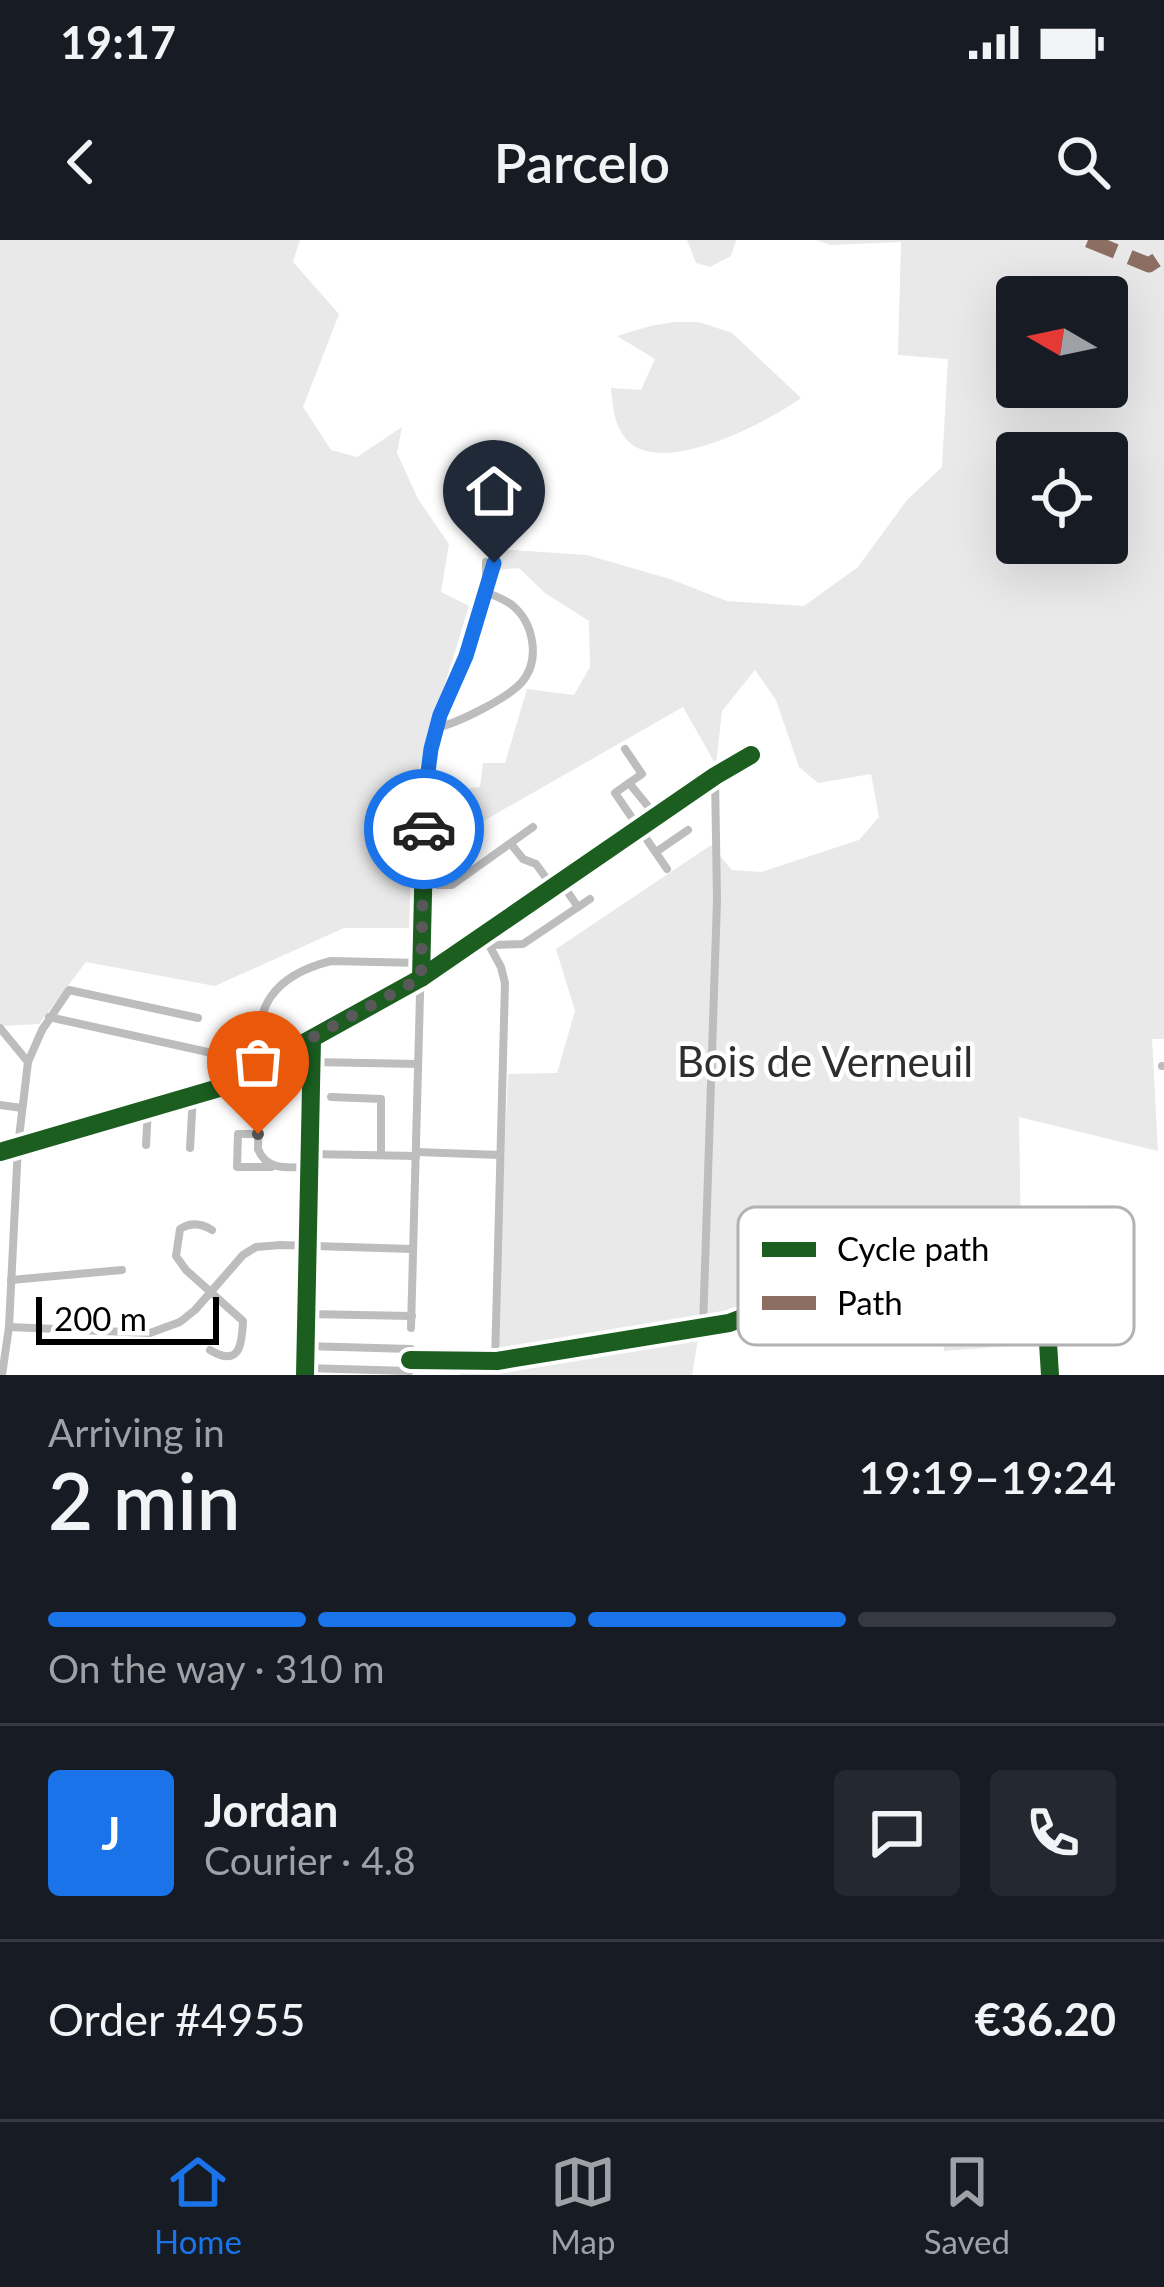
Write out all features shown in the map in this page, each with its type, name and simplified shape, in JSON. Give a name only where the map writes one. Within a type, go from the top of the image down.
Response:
[{"type":"street","points":[[313,1039],[305,1371],[410,1373],[425,810],[433,802],[425,794],[436,728],[466,656],[490,562]]},
{"type":"street","points":[[436,728],[515,688],[531,668],[532,638],[525,620],[505,600],[486,592]]},
{"type":"street","points":[[625,749],[642,774],[615,793],[668,869]]},
{"type":"street","points":[[625,837],[751,755]]},
{"type":"street","points":[[703,1328],[717,901],[716,776]]},
{"type":"street","points":[[629,783],[656,816]]},
{"type":"street","points":[[423,885],[452,885],[533,827]]},
{"type":"street","points":[[656,852],[688,830]]},
{"type":"street","points":[[512,844],[578,907]]},
{"type":"street","points":[[0,1152],[193,1096],[262,1065],[421,978],[614,845]]},
{"type":"street","points":[[489,944],[523,944],[590,899]]},
{"type":"street","points":[[483,934],[505,982],[495,1361]]},
{"type":"street","points":[[273,1166],[258,1149],[265,1001],[279,986],[317,964],[421,963]]},
{"type":"street","points":[[2,1375],[28,1062],[49,1017],[69,990],[198,1018]]},
{"type":"street","points":[[49,1017],[212,1053],[218,1061],[214,1089]]},
{"type":"street","points":[[0,1028],[28,1062]]},
{"type":"street","points":[[312,1062],[418,1064]]},
{"type":"street","points":[[190,1148],[193,1096]]},
{"type":"street","points":[[331,1097],[381,1099],[381,1155]]},
{"type":"street","points":[[0,1105],[22,1108]]},
{"type":"street","points":[[146,1145],[148,1108]]},
{"type":"street","points":[[258,1134],[238,1134],[237,1167],[310,1167]]},
{"type":"street","points":[[310,1154],[500,1155]]},
{"type":"street","points":[[210,1350],[220,1356],[238,1352],[243,1321],[176,1256],[180,1229],[203,1224],[212,1230]]},
{"type":"street","points":[[9,1328],[150,1333],[180,1322],[251,1249],[268,1245],[413,1249]]},
{"type":"street","points":[[11,1280],[122,1270]]},
{"type":"street","points":[[306,1314],[412,1316]]},
{"type":"street","points":[[305,1346],[495,1361],[738,1320]]},
{"type":"street","points":[[1048,1345],[1050,1375]]},
{"type":"green space","points":[[0,240],[300,240],[293,262],[339,314],[303,407],[331,450],[357,457],[402,427],[397,453],[418,499],[449,544],[441,592],[469,606],[419,768],[411,928],[344,928],[215,986],[86,962],[39,1024],[0,1023]]},
{"type":"green space","points":[[687,240],[736,240],[731,256],[710,267],[696,263]]},
{"type":"green space","name":"Bois de Verneuil","points":[[817,240],[1164,240],[1164,1039],[1152,1039],[1158,1151],[1019,1117],[1020,1207],[738,1207],[738,1311],[701,1322],[692,1375],[460,1375],[460,1370],[495,1367],[508,1074],[557,1073],[575,1011],[556,949],[711,845],[732,870],[761,872],[859,840],[879,817],[871,774],[818,783],[799,767],[776,700],[755,670],[722,711],[716,765],[683,707],[466,831],[444,817],[447,791],[480,787],[483,763],[505,763],[527,689],[574,695],[590,667],[589,621],[545,593],[519,568],[498,570],[496,549],[587,555],[727,601],[804,606],[858,567],[907,500],[942,467],[948,359],[898,355],[901,242],[830,245]]},
{"type":"green space","points":[[674,322],[699,322],[732,333],[801,398],[741,432],[689,450],[644,450],[628,441],[617,423],[611,388],[641,390],[655,359],[617,336]]},
{"type":"green space","points":[[944,1345],[1020,1345],[944,1351]]},
{"type":"marked path","points":[[1088,240],[1149,265],[1164,255]]},
{"type":"cycle path","points":[[0,1152],[235,1081],[421,978],[751,755]]},
{"type":"cycle path","points":[[421,978],[425,810]]},
{"type":"cycle path","points":[[305,1375],[312,1039]]},
{"type":"cycle path","points":[[410,1360],[497,1361],[738,1320]]},
{"type":"cycle path","points":[[1048,1345],[1050,1375]]},
{"type":"way so far","points":[[258,1134],[260,1066],[421,978],[424,829]]},
{"type":"route","points":[[424,829],[425,810],[418,802],[425,794],[437,726],[466,656],[494,563]]}]
